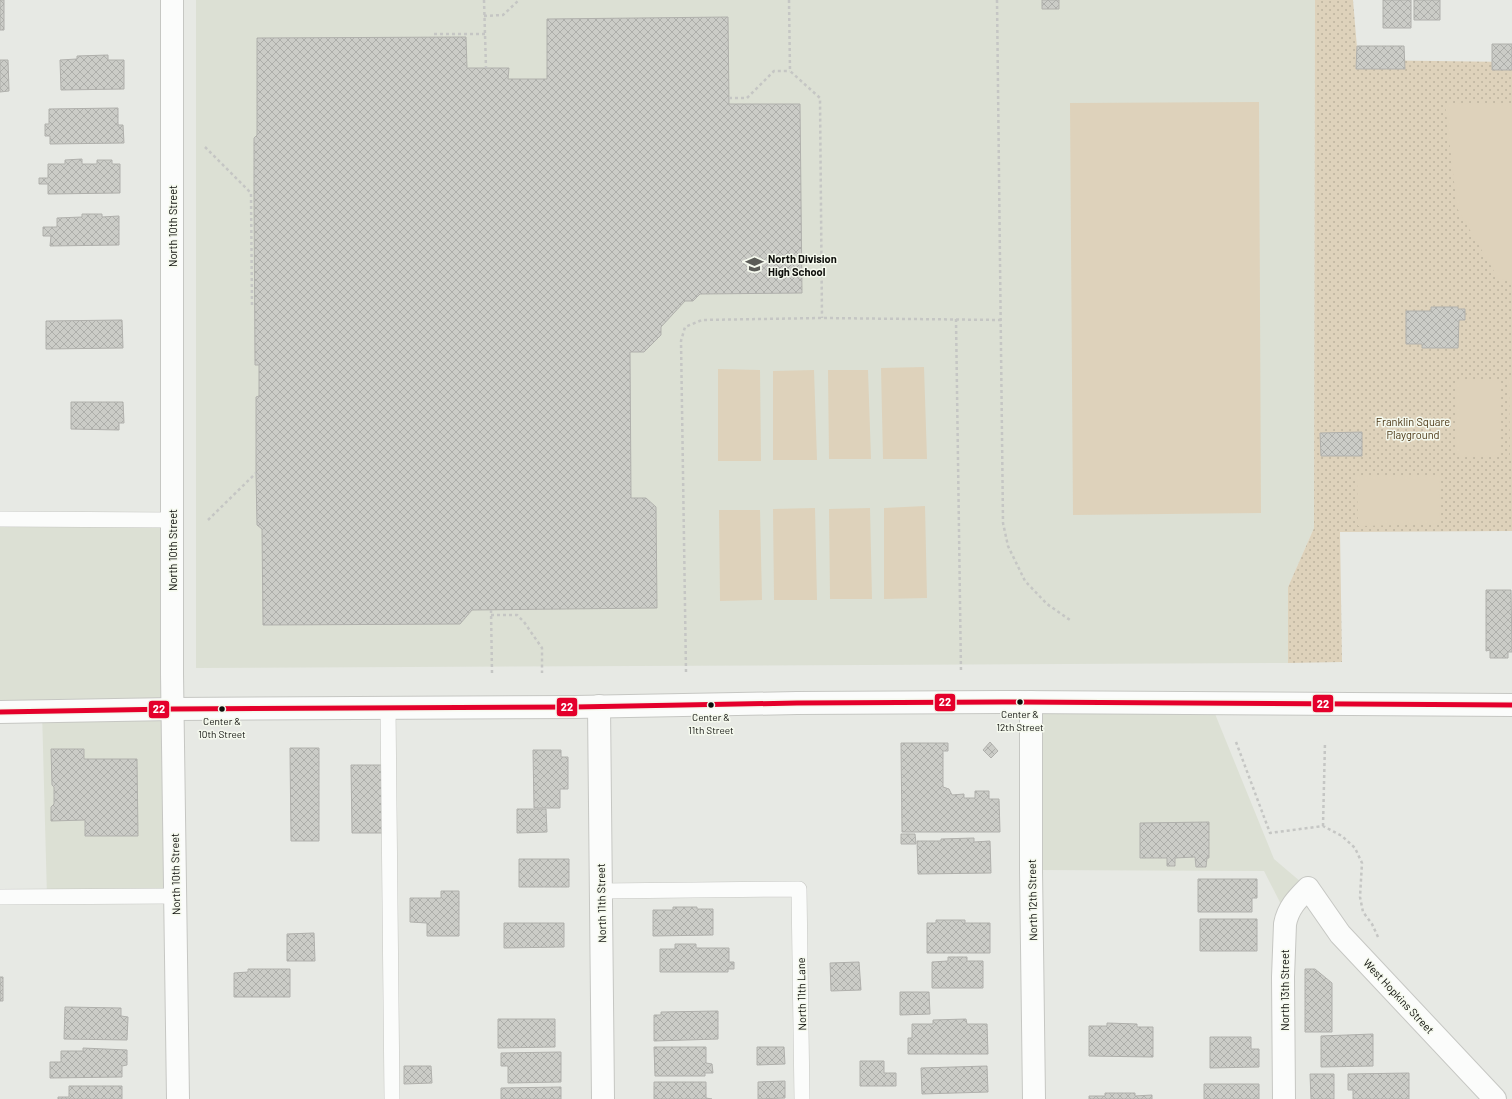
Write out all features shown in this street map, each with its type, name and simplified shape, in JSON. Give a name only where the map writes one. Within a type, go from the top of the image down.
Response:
[{"type":"street","name":"North 10th Street","points":[[172,0],[173,709],[178,1099]]},
{"type":"street","points":[[0,712],[804,703],[1031,702],[1512,705]]},
{"type":"street","name":"North 12th Street","points":[[1031,702],[1031,870],[1034,1099]]},
{"type":"street","name":"North 11th Street","points":[[599,706],[603,1099]]},
{"type":"street","name":"North 13th Street","points":[[1284,1099],[1283,977],[1285,924],[1291,907],[1308,888]]},
{"type":"street","name":"West Hopkins Street","points":[[1308,888],[1340,934],[1496,1099]]},
{"type":"lane","points":[[0,519],[172,520]]},
{"type":"lane","points":[[388,707],[392,1099]]},
{"type":"lane","name":"North 11th Lane","points":[[601,891],[799,889],[802,1099]]},
{"type":"lane","points":[[0,897],[175,896]]},
{"type":"path","points":[[484,0],[486,68]]},
{"type":"path","points":[[484,16],[503,15],[519,0]]},
{"type":"path","points":[[789,0],[790,71]]},
{"type":"path","points":[[997,0],[1004,523],[1008,546],[1025,581],[1047,604],[1070,620]]},
{"type":"path","points":[[434,34],[485,34]]},
{"type":"path","points":[[729,98],[747,98],[774,71],[790,71],[820,98],[822,318]]},
{"type":"path","points":[[205,147],[252,193],[252,305],[255,305]]},
{"type":"path","points":[[686,672],[681,341],[685,327],[702,320],[822,318],[1002,320]]},
{"type":"path","points":[[956,319],[961,672]]},
{"type":"path","points":[[208,520],[256,473]]},
{"type":"path","points":[[491,610],[492,673]]},
{"type":"path","points":[[491,615],[517,615],[524,622],[542,648],[542,673]]},
{"type":"path","points":[[1236,742],[1270,833],[1323,826],[1342,836],[1355,848],[1362,863],[1360,897],[1363,912],[1372,924],[1381,944]]},
{"type":"path","points":[[1323,826],[1325,742]]},
{"type":"shaded area","name":"North Division High School","points":[[196,0],[1315,0],[1314,528],[1288,587],[1288,663],[196,668]]},
{"type":"shaded area","points":[[0,519],[172,520],[175,896],[47,897],[42,711],[0,712]]},
{"type":"shaded area","points":[[1031,702],[1211,704],[1274,859],[1308,888],[1287,916],[1264,871],[1031,870]]},
{"type":"green space","name":"Franklin Square Playground","points":[[1315,0],[1353,0],[1358,60],[1512,62],[1512,531],[1340,532],[1342,662],[1288,663],[1288,587],[1314,528]]},
{"type":"green space","points":[[1259,102],[1261,513],[1073,515],[1070,103]]},
{"type":"green space","points":[[1445,103],[1512,104],[1512,283],[1498,278],[1457,208]]},
{"type":"green space","points":[[924,367],[927,459],[883,459],[881,368]]},
{"type":"green space","points":[[718,369],[760,370],[761,461],[718,461]]},
{"type":"green space","points":[[814,370],[817,460],[773,460],[773,371]]},
{"type":"green space","points":[[828,370],[868,370],[871,459],[829,459]]},
{"type":"green space","points":[[1455,381],[1501,381],[1501,455],[1455,455]]},
{"type":"green space","points":[[1509,381],[1512,381],[1512,456],[1510,456]]},
{"type":"green space","points":[[1439,475],[1440,524],[1358,526],[1357,476]]},
{"type":"green space","points":[[925,506],[927,598],[884,599],[884,508]]},
{"type":"green space","points":[[815,508],[817,600],[774,600],[773,509]]},
{"type":"green space","points":[[870,508],[872,599],[830,599],[829,509]]},
{"type":"green space","points":[[719,510],[760,510],[762,600],[720,601]]},
{"type":"building","points":[[0,0],[4,0],[4,30],[0,30]]},
{"type":"building","points":[[1042,0],[1059,0],[1059,9],[1042,9]]},
{"type":"building","points":[[1383,0],[1411,0],[1411,28],[1383,28]]},
{"type":"building","points":[[1414,0],[1440,0],[1440,20],[1414,20]]},
{"type":"building","points":[[728,17],[729,104],[800,104],[802,293],[700,294],[693,301],[685,301],[661,327],[661,335],[644,352],[630,352],[631,498],[646,498],[656,507],[657,608],[472,610],[460,624],[263,625],[262,529],[257,525],[256,473],[256,397],[259,396],[259,365],[255,365],[254,193],[254,138],[257,135],[257,38],[466,37],[467,68],[509,68],[508,79],[547,79],[547,19]]},
{"type":"building","points":[[1492,44],[1512,44],[1512,70],[1492,70]]},
{"type":"building","points":[[1357,46],[1404,46],[1405,69],[1356,69]]},
{"type":"building","points":[[108,55],[108,60],[124,60],[124,89],[61,90],[60,60],[77,59],[77,56]]},
{"type":"building","points":[[0,60],[8,60],[9,91],[0,92]]},
{"type":"building","points":[[118,108],[118,125],[123,125],[124,143],[50,144],[50,136],[45,136],[45,124],[49,124],[49,109]]},
{"type":"building","points":[[82,159],[82,164],[97,164],[97,160],[112,160],[112,164],[120,164],[120,193],[48,194],[48,184],[39,184],[39,178],[48,178],[48,164],[65,164],[65,160]]},
{"type":"building","points":[[82,214],[102,214],[102,217],[119,216],[119,245],[50,246],[51,236],[43,236],[43,227],[57,227],[57,218],[82,217]]},
{"type":"building","points":[[1431,307],[1458,307],[1458,309],[1465,309],[1465,320],[1459,320],[1458,348],[1422,348],[1422,344],[1406,344],[1406,311],[1431,311]]},
{"type":"building","points":[[122,320],[123,348],[46,349],[46,321]]},
{"type":"building","points":[[71,402],[123,402],[124,423],[119,423],[119,430],[71,429]]},
{"type":"building","points":[[1362,432],[1362,456],[1321,456],[1320,433]]},
{"type":"building","points":[[1486,590],[1511,590],[1512,652],[1508,652],[1508,658],[1490,658],[1490,650],[1486,651]]},
{"type":"building","points":[[990,742],[998,751],[991,758],[983,750]]},
{"type":"building","points":[[901,743],[948,743],[948,751],[943,751],[943,787],[949,789],[952,795],[964,794],[964,798],[975,798],[975,791],[989,791],[989,799],[999,799],[1000,832],[902,832]]},
{"type":"building","points":[[290,748],[319,748],[319,841],[291,841]]},
{"type":"building","points":[[51,749],[84,749],[84,759],[137,759],[138,836],[85,836],[85,820],[51,821],[51,807],[54,804],[54,787],[52,785]]},
{"type":"building","points":[[533,750],[561,750],[561,757],[568,757],[568,789],[560,789],[560,808],[534,808]]},
{"type":"building","points":[[351,765],[385,765],[385,833],[352,833]]},
{"type":"building","points":[[517,809],[546,809],[547,832],[517,833]]},
{"type":"building","points":[[1209,822],[1209,858],[1207,858],[1206,867],[1196,867],[1195,857],[1175,858],[1175,866],[1167,866],[1167,858],[1140,858],[1140,823]]},
{"type":"building","points":[[901,834],[915,834],[916,844],[901,844]]},
{"type":"building","points":[[974,838],[974,842],[990,841],[991,873],[918,874],[917,841],[941,841],[941,839]]},
{"type":"building","points":[[519,859],[569,859],[569,887],[519,887]]},
{"type":"building","points":[[1198,879],[1257,879],[1257,898],[1252,898],[1252,912],[1198,912]]},
{"type":"building","points":[[441,891],[459,891],[459,936],[427,936],[427,923],[410,922],[410,898],[441,898]]},
{"type":"building","points":[[673,907],[713,909],[713,935],[653,936],[653,910],[673,910]]},
{"type":"building","points":[[1200,919],[1257,919],[1257,951],[1200,951]]},
{"type":"building","points":[[936,920],[965,920],[965,923],[990,923],[990,953],[927,953],[927,923],[936,923]]},
{"type":"building","points":[[504,923],[564,923],[564,947],[504,948]]},
{"type":"building","points":[[314,933],[315,961],[287,961],[287,934]]},
{"type":"building","points":[[675,944],[696,944],[696,948],[729,948],[729,962],[734,962],[734,969],[728,969],[728,972],[660,972],[660,949],[675,949]]},
{"type":"building","points":[[948,957],[967,957],[967,961],[983,961],[983,988],[932,988],[932,962],[948,961]]},
{"type":"building","points":[[859,962],[861,990],[831,991],[830,963]]},
{"type":"building","points":[[248,969],[290,969],[290,997],[234,997],[234,973],[248,972]]},
{"type":"building","points":[[1305,969],[1315,969],[1332,983],[1332,1032],[1305,1032]]},
{"type":"building","points":[[0,977],[3,977],[3,1001],[0,1001]]},
{"type":"building","points":[[900,992],[929,992],[930,1014],[900,1015]]},
{"type":"building","points":[[65,1007],[121,1008],[121,1016],[128,1017],[127,1040],[64,1039]]},
{"type":"building","points":[[718,1011],[718,1039],[654,1041],[654,1015],[661,1015],[661,1012]]},
{"type":"building","points":[[498,1019],[555,1019],[555,1047],[498,1048]]},
{"type":"building","points":[[966,1019],[967,1024],[987,1024],[988,1054],[908,1054],[908,1038],[912,1038],[912,1024],[933,1024],[933,1020]]},
{"type":"building","points":[[1107,1023],[1137,1024],[1137,1027],[1153,1027],[1153,1057],[1089,1056],[1089,1026],[1107,1026]]},
{"type":"building","points":[[1373,1034],[1373,1066],[1321,1067],[1321,1036]]},
{"type":"building","points":[[1210,1037],[1251,1037],[1251,1049],[1259,1049],[1259,1067],[1210,1068]]},
{"type":"building","points":[[654,1047],[706,1047],[706,1063],[712,1064],[713,1073],[705,1073],[705,1076],[655,1076]]},
{"type":"building","points":[[757,1047],[784,1047],[785,1064],[757,1065]]},
{"type":"building","points":[[83,1048],[127,1050],[127,1065],[122,1066],[122,1077],[50,1078],[50,1062],[61,1062],[61,1051],[83,1051]]},
{"type":"building","points":[[561,1052],[561,1082],[508,1083],[508,1066],[501,1066],[501,1053]]},
{"type":"building","points":[[860,1061],[884,1061],[884,1073],[896,1073],[896,1086],[860,1086]]},
{"type":"building","points":[[404,1066],[431,1066],[432,1083],[404,1084]]},
{"type":"building","points":[[987,1066],[988,1092],[922,1094],[921,1068]]},
{"type":"building","points":[[1409,1073],[1409,1099],[1353,1099],[1353,1090],[1348,1090],[1348,1074]]},
{"type":"building","points":[[1310,1074],[1334,1074],[1334,1099],[1311,1099]]},
{"type":"building","points":[[785,1081],[785,1098],[758,1099],[758,1082]]},
{"type":"building","points":[[654,1082],[706,1082],[706,1098],[712,1099],[654,1099]]},
{"type":"building","points":[[1204,1084],[1259,1084],[1259,1099],[1204,1099]]},
{"type":"building","points":[[69,1086],[122,1086],[122,1099],[58,1099],[58,1097],[69,1097]]},
{"type":"building","points":[[561,1087],[561,1099],[501,1099],[501,1088]]},
{"type":"building","points":[[1105,1093],[1135,1093],[1135,1096],[1152,1095],[1152,1099],[1089,1099],[1089,1096],[1105,1096]]},
{"type":"transit line","name":"22","points":[[0,712],[173,709],[575,707],[797,703],[1002,702],[1512,705]]},
{"type":"place","name":"North Division High School","points":[[755,264]]},
{"type":"place","name":"Center & 12th Street","points":[[1020,702]]},
{"type":"place","name":"Center & 11th Street","points":[[711,705]]},
{"type":"place","name":"Center & 10th Street","points":[[222,709]]}]
